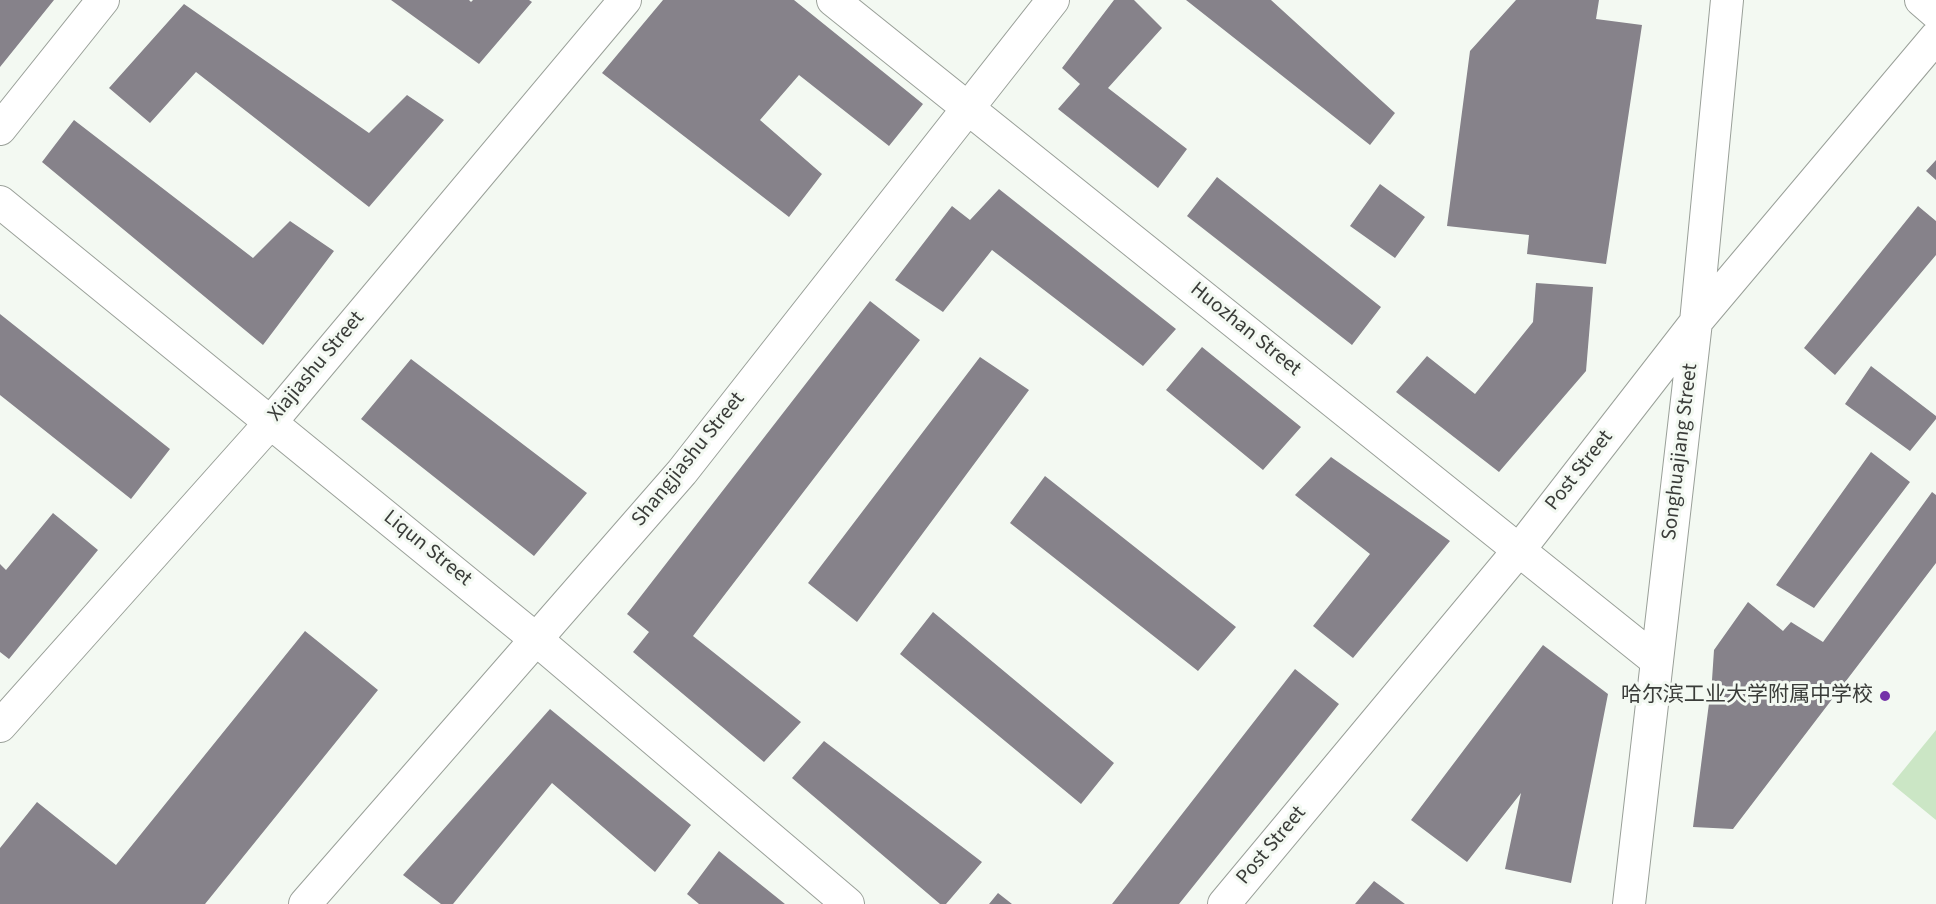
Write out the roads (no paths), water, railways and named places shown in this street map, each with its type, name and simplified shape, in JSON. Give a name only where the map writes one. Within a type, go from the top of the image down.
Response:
[{"type":"street","points":[[0,129],[103,0]]},
{"type":"street","name":"Xiajiashu Street","points":[[0,726],[271,422],[625,0]]},
{"type":"street","name":"Huozhan Street","points":[[833,0],[1657,661]]},
{"type":"street","name":"Shangjiashu Street","points":[[305,904],[682,472],[1053,0]]},
{"type":"street","name":"Songhuajiang Street","points":[[1629,904],[1696,322],[1727,0]]},
{"type":"street","points":[[1921,0],[1936,13]]},
{"type":"street","name":"Post Street","points":[[1224,904],[1519,550],[1696,322],[1936,37]]},
{"type":"street","name":"Liqun Street","points":[[0,202],[537,639],[848,904]]},
{"type":"place","name":"哈尔滨工业大学附属中学校","points":[[1885,696]]}]
